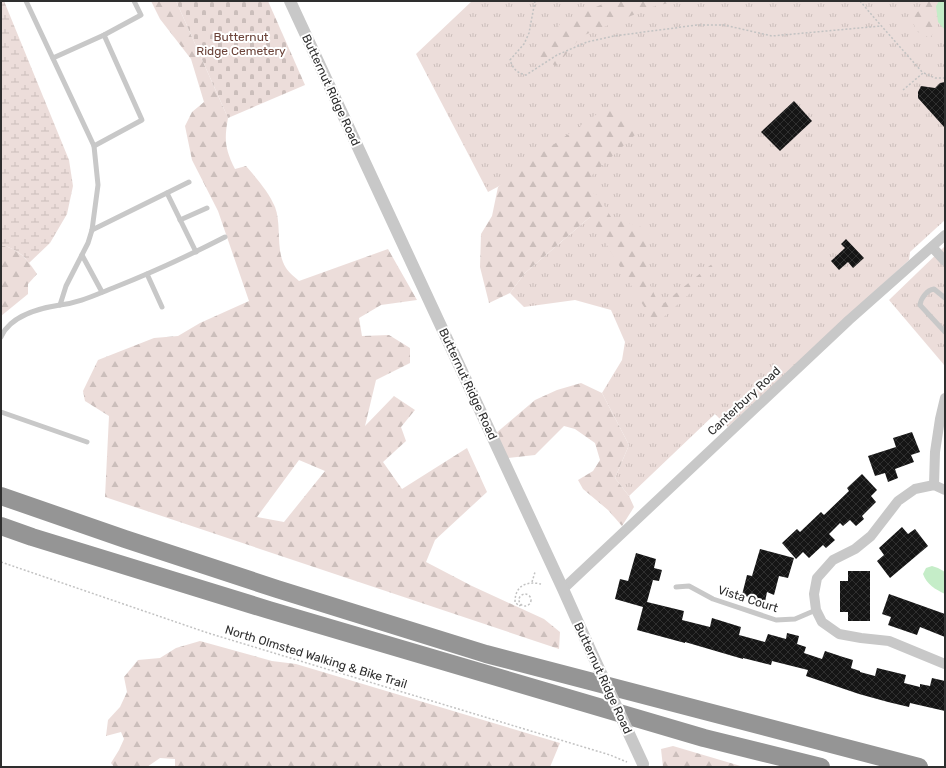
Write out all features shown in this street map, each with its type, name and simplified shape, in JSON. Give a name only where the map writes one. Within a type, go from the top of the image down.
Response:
[{"type":"highway","points":[[1,496],[277,589],[486,654],[919,767]]},
{"type":"highway","points":[[1,526],[32,537],[254,605],[499,678],[704,738],[821,767]]},
{"type":"street","name":"Butternut Ridge Road","points":[[290,1],[643,765]]},
{"type":"street","name":"Canterbury Road","points":[[563,589],[849,320],[944,237]]},
{"type":"street","points":[[932,247],[945,261]]},
{"type":"street","points":[[934,485],[934,452],[945,398]]},
{"type":"street","points":[[945,490],[934,485],[915,489],[898,501],[871,536],[855,549],[833,560],[817,578],[814,594],[816,610],[822,622],[839,634],[889,641],[945,664]]},
{"type":"lane","points":[[26,1],[94,146],[98,185],[92,230],[82,255],[66,286],[60,305]]},
{"type":"lane","points":[[52,58],[104,35],[141,15],[134,1]]},
{"type":"lane","points":[[94,146],[142,120],[104,35]]},
{"type":"lane","points":[[92,230],[190,182]]},
{"type":"lane","points":[[167,193],[196,252]]},
{"type":"lane","points":[[180,220],[207,208]]},
{"type":"lane","points":[[1,337],[11,322],[43,307],[74,304],[147,274],[225,237]]},
{"type":"lane","points":[[82,255],[102,292]]},
{"type":"lane","points":[[147,274],[162,307]]},
{"type":"lane","points":[[945,298],[934,289],[930,290],[921,300],[920,305],[945,332]]},
{"type":"lane","points":[[1,412],[87,442]]},
{"type":"lane","name":"Vista Court","points":[[676,587],[690,586],[713,599],[776,620],[795,619],[816,610]]},
{"type":"path","points":[[536,1],[524,44],[510,60],[513,67],[520,74],[526,75],[557,55],[587,42],[614,36],[697,26],[724,25],[772,36],[881,26]]},
{"type":"path","points":[[860,1],[923,73],[935,78],[945,78]]},
{"type":"path","points":[[903,90],[923,73]]},
{"type":"path","name":"North Olmsted Walking & Bike Trail","points":[[1,562],[208,633],[610,755],[627,762]]},
{"type":"path","points":[[532,582],[535,572]]},
{"type":"path","points":[[521,605],[519,601],[523,594],[529,595],[532,600],[530,604],[519,606],[515,602],[517,590],[523,585],[532,582],[541,584]]},
{"type":"green space","points":[[1,1],[4,1],[69,160],[73,186],[67,214],[50,243],[29,263],[17,251],[1,245]]},
{"type":"green space","points":[[151,1],[176,1],[228,118],[226,144],[229,156],[235,169],[246,166],[266,191],[275,207],[281,254],[286,268],[290,273],[299,281],[388,249],[417,300],[381,305],[359,318],[362,336],[389,335],[410,348],[410,363],[376,380],[365,426],[394,396],[415,410],[401,427],[406,441],[383,462],[402,489],[467,448],[487,492],[435,540],[426,562],[472,586],[544,619],[560,632],[559,649],[105,497],[109,416],[85,401],[83,391],[98,360],[154,338],[178,336],[200,323],[249,301],[218,211],[192,160],[185,126],[192,112],[204,102],[191,59],[160,19]],"holes":[[[299,460],[325,471],[284,522],[257,517]]]},
{"type":"green space","name":"Butternut Ridge Cemetery","points":[[176,1],[268,1],[305,85],[228,118]]},
{"type":"green space","points":[[472,1],[945,1],[945,220],[910,252],[909,260],[728,427],[715,414],[629,496],[615,478],[629,445],[602,393],[622,360],[625,342],[611,310],[575,300],[524,307],[510,293],[525,273],[590,217],[555,156],[488,192],[416,54]]},
{"type":"green space","points":[[609,1],[679,1],[655,6],[582,36],[556,66],[535,54],[561,23]]},
{"type":"green space","points":[[926,1],[939,1],[937,8],[938,23],[936,30],[930,38],[916,31],[912,18]]},
{"type":"green space","points":[[618,109],[637,124],[635,135],[591,176],[586,190],[598,195],[611,217],[650,230],[650,285],[657,300],[664,303],[713,263],[720,266],[655,325],[590,217],[525,273],[510,293],[489,303],[480,267],[481,234],[492,216],[498,187],[527,163],[600,112]]},
{"type":"green space","points":[[1,245],[13,249],[22,255],[37,274],[28,284],[28,294],[1,316]]},
{"type":"green space","points":[[945,246],[945,366],[889,300]]},
{"type":"green space","points":[[581,383],[602,393],[629,445],[615,478],[629,496],[634,507],[622,526],[608,510],[583,489],[578,480],[593,471],[600,460],[595,443],[575,429],[564,426],[535,455],[507,458],[495,434],[535,400],[557,390]]},
{"type":"green space","points":[[200,641],[272,661],[296,664],[560,743],[550,767],[175,767],[175,759],[160,758],[147,767],[114,767],[111,763],[124,739],[121,732],[106,736],[108,720],[120,707],[127,692],[124,677],[138,660],[160,658],[176,648]]},
{"type":"green space","points":[[673,746],[744,767],[663,767],[661,749]]},
{"type":"shaded area","points":[[939,1],[945,1],[945,30],[938,22],[936,6]]},
{"type":"shaded area","points":[[932,566],[945,572],[945,594],[932,586],[923,574],[926,568]]},
{"type":"building","points":[[945,82],[945,128],[918,98],[918,92],[921,86],[935,88],[940,83]]},
{"type":"building","points":[[794,101],[812,121],[780,151],[761,132]]},
{"type":"building","points":[[846,239],[864,258],[853,268],[848,262],[839,270],[831,261],[845,248],[841,244]]},
{"type":"building","points":[[912,432],[920,452],[911,455],[914,462],[895,469],[898,478],[888,482],[885,473],[875,476],[868,456],[896,447],[893,438]]},
{"type":"building","points":[[862,474],[877,490],[871,496],[876,502],[862,516],[864,519],[856,526],[850,520],[843,526],[840,523],[829,534],[835,540],[826,548],[823,545],[809,558],[803,552],[796,559],[782,543],[797,529],[800,532],[821,512],[824,515],[849,491],[847,488]]},
{"type":"building","points":[[902,527],[908,534],[915,529],[928,546],[890,578],[877,561],[884,555],[879,548]]},
{"type":"building","points":[[760,549],[794,558],[788,578],[779,576],[774,595],[767,592],[765,602],[742,595],[747,575],[752,576]]},
{"type":"building","points":[[636,553],[656,559],[654,568],[662,570],[659,581],[653,580],[647,602],[684,611],[682,620],[710,627],[712,618],[741,627],[739,635],[765,642],[768,634],[786,639],[787,633],[799,636],[797,644],[806,647],[804,653],[822,659],[825,651],[853,660],[851,668],[860,672],[875,676],[877,668],[906,675],[904,683],[920,687],[920,684],[930,686],[932,678],[945,681],[945,711],[910,703],[909,707],[888,702],[806,676],[808,670],[772,661],[771,665],[743,659],[637,630],[643,607],[615,599],[620,579],[628,581]]},
{"type":"building","points":[[848,571],[870,571],[870,621],[848,621],[848,612],[840,612],[840,581],[848,581]]},
{"type":"building","points":[[889,594],[945,614],[945,637],[920,627],[917,635],[888,625],[891,617],[882,614]]}]
